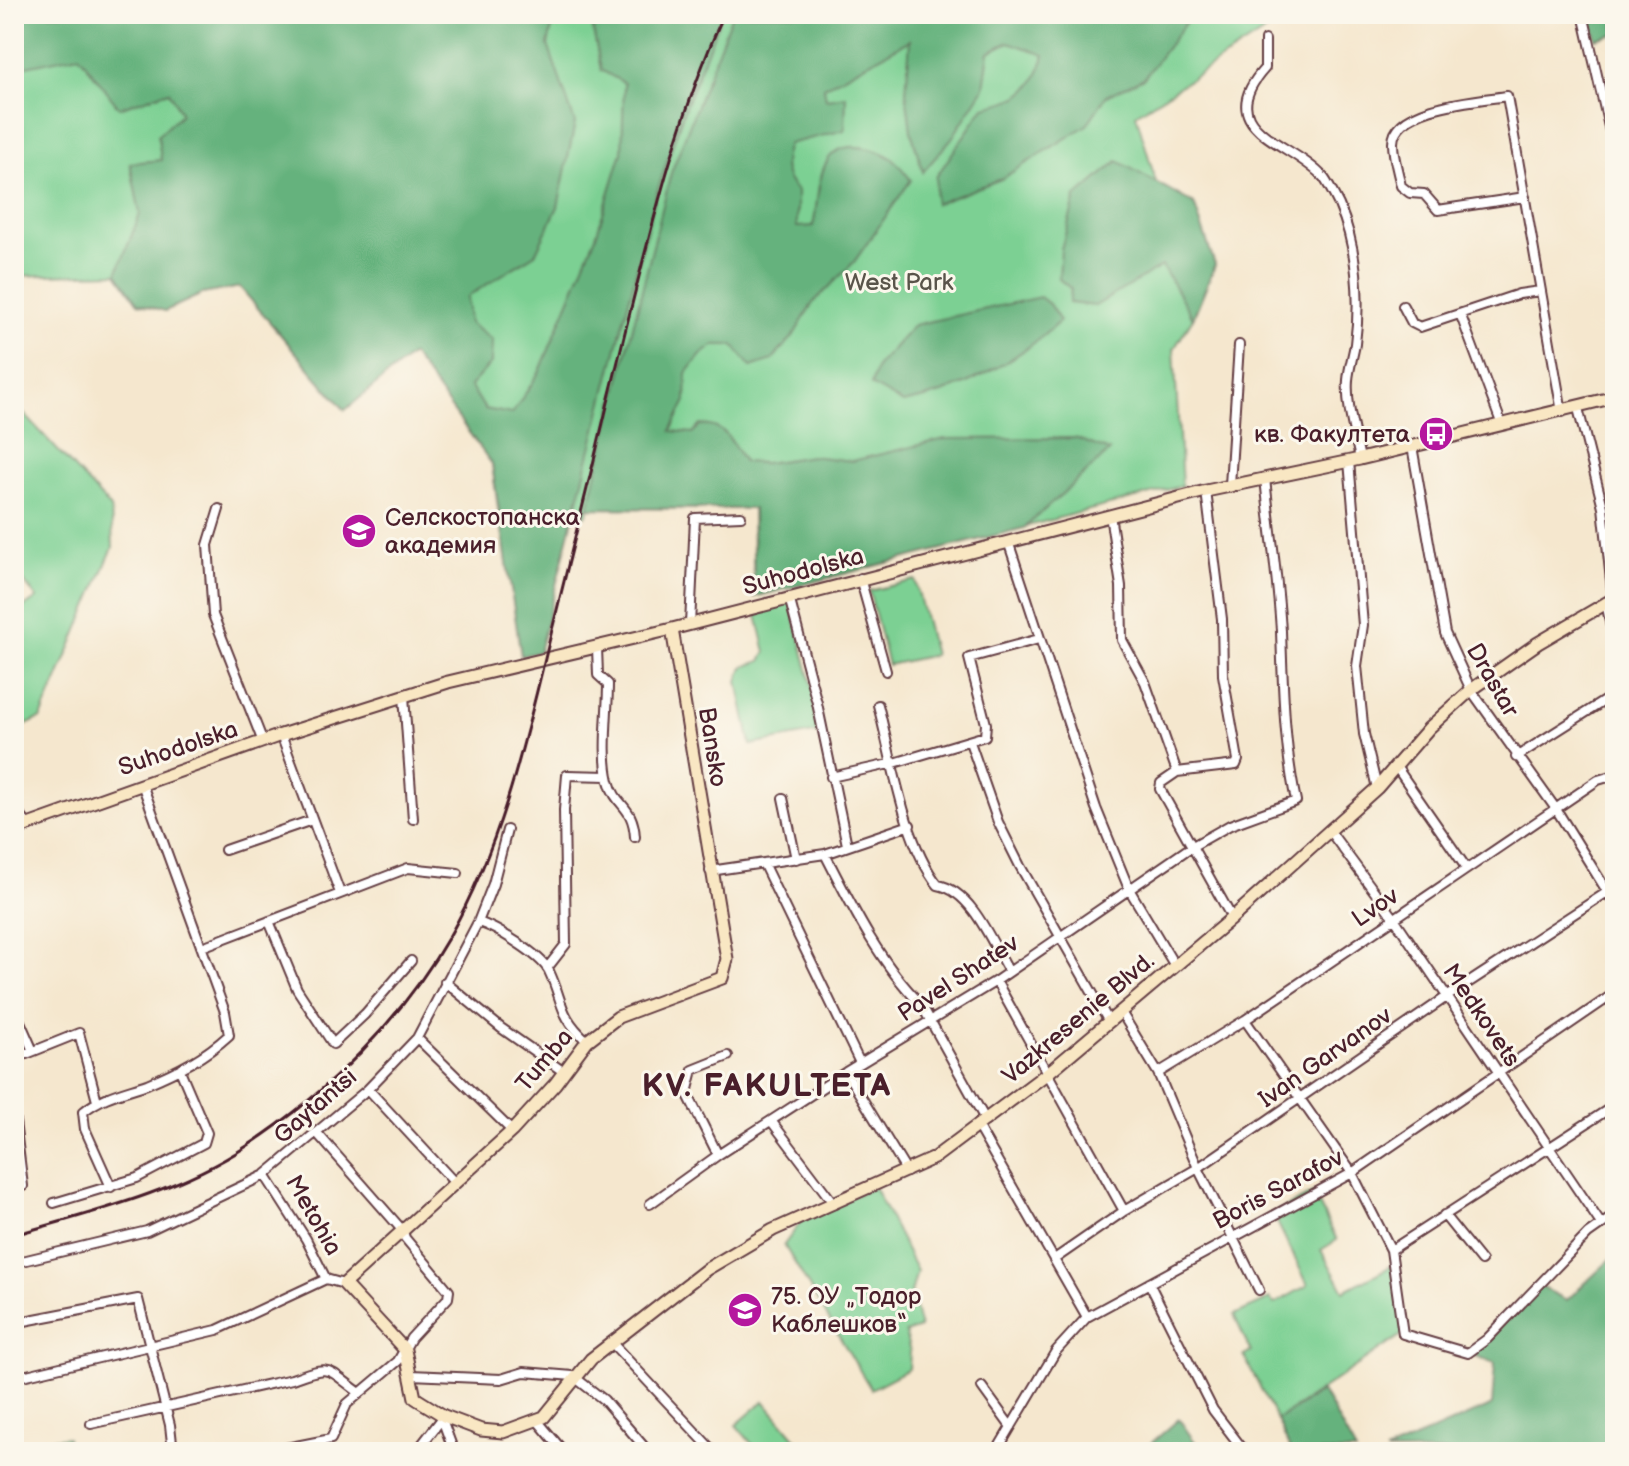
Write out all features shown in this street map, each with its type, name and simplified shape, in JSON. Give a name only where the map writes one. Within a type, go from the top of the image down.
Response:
[{"type":"street","points":[[1583,14],[1615,153]]},
{"type":"street","points":[[1265,40],[1265,68],[1249,86],[1246,101],[1249,119],[1268,139],[1323,178],[1339,204],[1350,235],[1355,264],[1355,342],[1348,380],[1363,625],[1357,666],[1364,734],[1377,788]]},
{"type":"street","points":[[1525,197],[1438,210],[1424,194],[1410,193],[1401,186],[1392,140],[1401,124],[1432,108],[1507,96],[1525,197],[1540,291],[1562,412]]},
{"type":"street","points":[[1403,306],[1412,323],[1420,327],[1461,316],[1519,294],[1540,291]]},
{"type":"street","points":[[1461,316],[1502,425]]},
{"type":"street","points":[[1230,485],[1239,345]]},
{"type":"street","name":"Suhodolska","points":[[14,830],[281,735],[404,696],[1230,485],[1354,460],[1615,397]]},
{"type":"street","points":[[1578,408],[1603,507],[1615,647]]},
{"type":"street","name":"Drastar","points":[[1412,446],[1445,633],[1471,690],[1612,888],[1615,904]]},
{"type":"street","name":"Pavel Shatev","points":[[650,1204],[718,1155],[846,1072],[996,981],[1191,847],[1230,825],[1296,801],[1289,766],[1280,671],[1281,630],[1265,478]]},
{"type":"street","points":[[1206,491],[1222,619],[1223,675],[1238,760],[1236,765],[1177,772],[1161,783],[1160,789],[1232,918]]},
{"type":"street","points":[[219,509],[208,545],[213,615],[263,742]]},
{"type":"street","points":[[1110,515],[1121,586],[1122,640],[1145,682],[1177,772]]},
{"type":"street","points":[[690,625],[695,518],[741,516]]},
{"type":"street","points":[[1008,541],[1096,808],[1129,889],[1175,966]]},
{"type":"street","points":[[860,578],[886,671]]},
{"type":"street","points":[[789,597],[817,703],[847,845]]},
{"type":"street","name":"Vazkresenie Blvd.","points":[[536,1419],[544,1417],[573,1376],[611,1342],[728,1256],[773,1230],[907,1172],[982,1124],[1049,1072],[1232,918],[1377,788],[1429,728],[1471,690],[1538,643],[1611,600]]},
{"type":"street","name":"Bansko","points":[[672,629],[710,871]]},
{"type":"street","points":[[831,777],[894,763],[985,736],[986,724],[969,658],[1039,639]]},
{"type":"street","points":[[597,647],[598,675],[608,684],[608,776],[618,800],[634,818],[635,837]]},
{"type":"street","points":[[1516,757],[1615,694]]},
{"type":"street","points":[[404,696],[413,819]]},
{"type":"street","points":[[878,705],[910,825],[928,873],[938,885],[950,887],[969,906],[1008,970]]},
{"type":"street","points":[[281,735],[340,893]]},
{"type":"street","points":[[970,742],[998,822],[1058,937],[1109,1022]]},
{"type":"street","points":[[1397,768],[1467,869]]},
{"type":"street","points":[[548,967],[566,944],[564,825],[567,775],[608,776]]},
{"type":"street","name":"Lvov","points":[[1158,1073],[1245,1020],[1598,780],[1615,775]]},
{"type":"street","points":[[111,1187],[85,1129],[83,1112],[97,1101],[180,1070],[209,1054],[229,1035],[225,1012],[142,784]]},
{"type":"street","points":[[783,798],[796,859]]},
{"type":"street","points":[[14,807],[27,824]]},
{"type":"street","points":[[225,850],[312,820]]},
{"type":"street","points":[[710,871],[825,854],[910,825]]},
{"type":"street","name":"Gaytantsi","points":[[14,1263],[147,1231],[265,1175],[368,1089],[417,1038],[478,922],[493,884],[507,830]]},
{"type":"street","name":"Medkovets","points":[[1329,830],[1394,918],[1445,998],[1601,1224]]},
{"type":"street","points":[[825,854],[850,904],[932,1022],[982,1124],[1087,1317]]},
{"type":"street","points":[[764,865],[860,1063]]},
{"type":"street","points":[[202,947],[408,868],[458,873]]},
{"type":"street","name":"Tumba","points":[[344,1284],[512,1131],[587,1041],[618,1017],[722,978],[727,959],[710,871]]},
{"type":"street","name":"Ivan Garvanov","points":[[1056,1258],[1124,1211],[1198,1168],[1302,1099],[1445,998],[1612,888]]},
{"type":"street","points":[[269,921],[297,989],[333,1044],[365,1014],[411,961]]},
{"type":"street","points":[[478,922],[495,927],[548,967],[568,1024],[587,1041]]},
{"type":"street","points":[[996,981],[1124,1211]]},
{"type":"street","points":[[445,982],[501,1028],[564,1072]]},
{"type":"street","name":"Boris Sarafov","points":[[996,1452],[1056,1351],[1087,1317],[1231,1236],[1352,1173],[1615,993]]},
{"type":"street","points":[[14,1008],[33,1051]]},
{"type":"street","points":[[1121,1012],[1158,1073],[1198,1168],[1259,1290]]},
{"type":"street","points":[[1245,1020],[1352,1173],[1391,1250],[1403,1334],[1468,1353],[1487,1339],[1601,1224],[1615,1215]]},
{"type":"street","points":[[14,1059],[79,1033],[97,1101]]},
{"type":"street","points":[[417,1038],[512,1131]]},
{"type":"street","points":[[718,1155],[687,1093],[693,1070],[728,1056]]},
{"type":"street","points":[[54,1203],[111,1187],[175,1160],[208,1138],[180,1070]]},
{"type":"street","points":[[846,1072],[907,1172]]},
{"type":"street","points":[[368,1089],[455,1183]]},
{"type":"street","points":[[1391,1250],[1615,1105]]},
{"type":"street","points":[[14,1113],[23,1186]]},
{"type":"street","points":[[772,1122],[834,1204]]},
{"type":"street","points":[[266,1452],[331,1439],[347,1404],[398,1361],[411,1338],[448,1298],[449,1291],[405,1238],[403,1231],[317,1133]]},
{"type":"street","name":"Metohia","points":[[265,1175],[306,1239],[326,1279],[344,1284],[405,1350],[415,1398],[443,1418],[481,1430],[503,1432],[536,1419]]},
{"type":"street","points":[[1444,1215],[1481,1261]]},
{"type":"street","points":[[14,1378],[217,1330],[326,1279]]},
{"type":"street","points":[[1149,1283],[1213,1410],[1245,1452]]},
{"type":"street","points":[[14,1323],[134,1299],[141,1302],[173,1452]]},
{"type":"street","points":[[611,1342],[714,1452]]},
{"type":"street","points":[[91,1424],[292,1379],[318,1367],[328,1370],[360,1393]]},
{"type":"street","points":[[411,1375],[501,1379],[524,1372],[573,1376],[604,1400],[646,1449]]},
{"type":"street","points":[[982,1387],[1011,1427]]},
{"type":"street","points":[[416,1452],[443,1418]]},
{"type":"street","points":[[443,1418],[454,1452]]},
{"type":"street","points":[[536,1419],[564,1452]]},
{"type":"green space","name":"West Park","points":[[14,14],[1276,14],[1278,23],[1136,114],[1156,182],[1194,204],[1215,265],[1193,318],[1174,349],[1182,486],[754,597],[752,509],[589,508],[586,516],[499,516],[492,464],[412,354],[345,410],[240,287],[202,294],[165,311],[138,303],[117,273],[14,276]]},
{"type":"green space","points":[[14,14],[555,14],[548,45],[575,123],[558,207],[535,254],[467,297],[469,323],[492,340],[491,363],[470,386],[485,409],[512,414],[540,371],[596,236],[622,152],[624,83],[601,70],[590,14],[722,14],[686,104],[655,198],[539,652],[521,656],[492,464],[412,355],[345,410],[240,287],[202,294],[165,311],[138,303],[117,273],[140,214],[130,163],[161,160],[158,135],[181,114],[169,91],[119,108],[79,55],[22,67],[14,57]]},
{"type":"green space","points":[[732,14],[1192,14],[1144,78],[1106,96],[1087,125],[1001,179],[935,204],[936,177],[984,107],[1008,101],[1024,92],[1036,78],[1045,55],[1009,42],[989,52],[984,88],[952,138],[923,172],[911,131],[906,92],[910,40],[824,87],[826,99],[846,96],[845,130],[788,144],[785,169],[788,180],[797,191],[797,227],[813,226],[822,173],[830,156],[837,151],[854,147],[882,153],[896,162],[911,180],[854,262],[813,303],[792,338],[772,360],[751,367],[733,345],[715,345],[701,355],[687,373],[686,401],[671,431],[693,433],[700,425],[717,428],[728,436],[744,462],[765,463],[811,456],[852,461],[945,439],[1075,438],[1110,451],[1024,528],[754,597],[753,509],[588,508],[671,173]]},
{"type":"green space","points":[[1590,14],[1615,14],[1615,34],[1596,39]]},
{"type":"green space","points":[[1118,161],[1194,204],[1215,265],[1193,318],[1162,266],[1095,306],[1069,303],[1071,289],[1059,279],[1061,249],[1076,197]]},
{"type":"green space","points":[[1040,297],[1049,304],[1060,321],[1025,349],[987,373],[946,392],[903,403],[871,385],[877,366],[914,325]]},
{"type":"green space","points":[[14,403],[111,508],[113,547],[41,718],[14,731],[14,667],[18,660],[14,614],[37,598],[14,569]]},
{"type":"green space","points":[[915,580],[934,655],[888,665],[869,591]]},
{"type":"green space","points":[[789,597],[824,731],[751,745],[738,681],[743,667],[761,661],[766,652],[755,607]]},
{"type":"green space","points":[[874,1187],[917,1271],[911,1293],[920,1328],[905,1333],[910,1352],[909,1369],[871,1389],[784,1245],[805,1216]]},
{"type":"green space","points":[[1313,1193],[1337,1240],[1321,1250],[1344,1291],[1393,1265],[1403,1334],[1277,1420],[1244,1356],[1251,1352],[1234,1315],[1270,1299],[1274,1304],[1308,1285],[1273,1214]]},
{"type":"green space","points":[[1615,1255],[1615,1401],[1610,1411],[1608,1452],[1385,1452],[1492,1405],[1495,1363],[1468,1353],[1539,1286],[1567,1300]]},
{"type":"green space","points":[[1322,1391],[1356,1452],[1291,1452],[1277,1420]]},
{"type":"green space","points":[[764,1401],[803,1447],[797,1452],[759,1452],[736,1425]]},
{"type":"green space","points":[[1179,1419],[1202,1452],[1141,1452]]},
{"type":"green space","points":[[67,1437],[69,1452],[14,1452],[14,1443]]},
{"type":"railway","points":[[14,1235],[163,1188],[247,1146],[306,1102],[361,1052],[409,996],[450,935],[485,863],[511,788],[656,211],[693,92],[724,14]]},
{"type":"place","name":"кв. Факултета","points":[[1436,434]]},
{"type":"place","name":"Селскостопанска академия","points":[[359,531]]},
{"type":"place","name":"75. ОУ „Тодор Каблешков“","points":[[745,1310]]},
{"type":"district","name":"KV. FAKULTETA","points":[[767,1085]]}]
